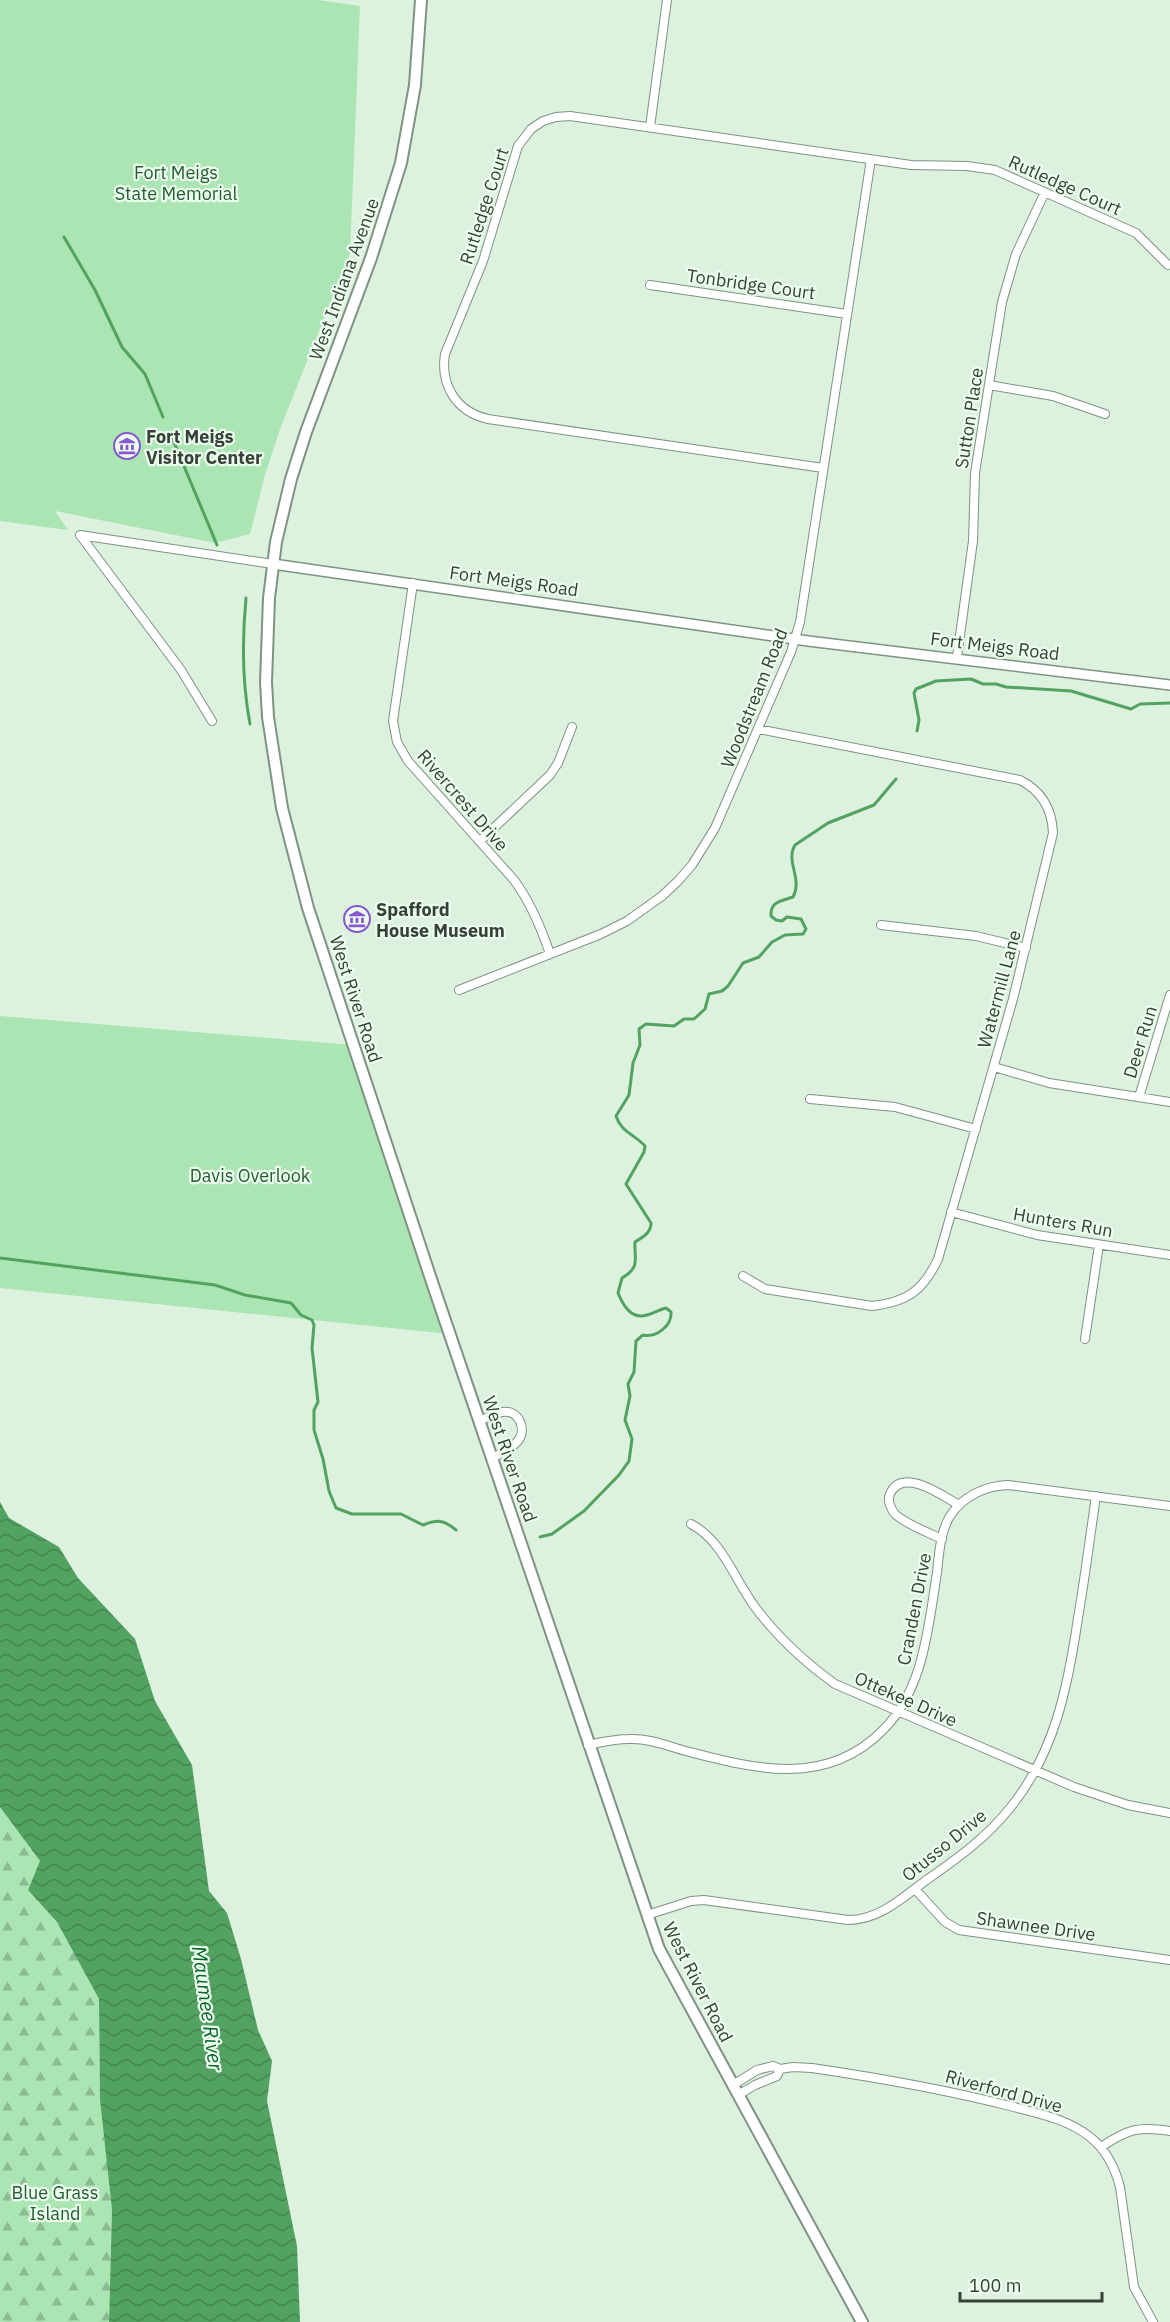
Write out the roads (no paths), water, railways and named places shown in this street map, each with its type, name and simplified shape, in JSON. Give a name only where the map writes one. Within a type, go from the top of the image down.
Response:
[{"type":"main road","name":"West Indiana Avenue","points":[[273,564],[294,469],[371,258],[401,163],[415,85],[421,0]]},
{"type":"main road","name":"West River Road","points":[[273,564],[266,644],[266,682],[268,717],[282,808],[308,908],[479,1421],[659,1949],[862,2322]]},
{"type":"street","points":[[650,127],[668,0]]},
{"type":"street","name":"Rutledge Court","points":[[823,468],[488,419],[468,412],[457,402],[449,390],[444,369],[448,347],[495,227],[514,157],[526,134],[543,121],[563,116],[871,159],[933,166],[981,167],[1008,175],[1136,233],[1168,265]]},
{"type":"street","name":"Woodstream Road","points":[[459,990],[627,921],[645,910],[678,881],[692,865],[715,828],[796,639],[800,622],[871,159]]},
{"type":"street","name":"Sutton Place","points":[[957,657],[973,541],[975,473],[1002,302],[1009,274],[1045,192]]},
{"type":"street","name":"Tonbridge Court","points":[[650,285],[847,314]]},
{"type":"street","points":[[989,385],[1053,396],[1105,414]]},
{"type":"street","name":"Fort Meigs Road","points":[[213,722],[181,670],[80,536],[796,639],[1170,685]]},
{"type":"street","name":"Rivercrest Drive","points":[[413,583],[394,706],[394,735],[408,761],[480,841],[526,897],[539,922],[550,954]]},
{"type":"street","points":[[480,841],[550,776],[558,763],[572,728]]},
{"type":"street","name":"Watermill Lane","points":[[742,1276],[765,1289],[872,1306],[886,1304],[912,1294],[928,1278],[938,1259],[994,1067],[1026,948],[1053,833],[1050,811],[1043,798],[1020,780],[758,729]]},
{"type":"street","points":[[881,925],[947,931],[1026,948]]},
{"type":"street","name":"Deer Run","points":[[1139,1097],[1170,995]]},
{"type":"street","points":[[994,1067],[1049,1083],[1170,1102]]},
{"type":"street","points":[[810,1100],[895,1107],[976,1129]]},
{"type":"street","name":"Hunters Run","points":[[951,1212],[1028,1233],[1170,1255]]},
{"type":"street","points":[[1085,1339],[1099,1245]]},
{"type":"street","points":[[479,1421],[502,1412],[510,1413],[520,1421],[522,1428],[518,1441],[493,1458]]},
{"type":"street","points":[[942,1539],[895,1514],[889,1501],[891,1493],[897,1485],[911,1482],[924,1486],[959,1505]]},
{"type":"street","name":"Cranden Drive","points":[[588,1745],[608,1740],[636,1739],[742,1765],[781,1770],[829,1763],[854,1752],[882,1732],[910,1692],[922,1659],[928,1632],[946,1523],[959,1505],[978,1491],[1000,1485],[1033,1487],[1170,1506]]},
{"type":"street","name":"Otusso Drive","points":[[647,1916],[691,1901],[707,1900],[848,1920],[863,1919],[884,1910],[915,1889],[953,1862],[991,1829],[1011,1808],[1035,1771],[1056,1726],[1070,1671],[1096,1496]]},
{"type":"street","name":"Ottekee Drive","points":[[691,1524],[702,1530],[712,1540],[753,1605],[775,1633],[797,1656],[835,1683],[1035,1771],[1101,1797],[1170,1813]]},
{"type":"street","name":"Shawnee Drive","points":[[915,1889],[940,1917],[959,1930],[1170,1960]]},
{"type":"street","name":"Riverford Drive","points":[[733,2085],[757,2070],[772,2066],[780,2069],[812,2068],[898,2080],[944,2090],[1066,2123],[1085,2133],[1101,2147],[1110,2159],[1120,2187],[1134,2287],[1153,2322]]},
{"type":"street","points":[[738,2095],[760,2082],[777,2076],[780,2069]]},
{"type":"street","points":[[1101,2147],[1130,2130],[1147,2128],[1170,2131]]},
{"type":"water","name":"Maumee River","points":[[0,1502],[9,1518],[59,1547],[78,1578],[135,1639],[155,1701],[192,1765],[209,1891],[227,1913],[258,2030],[272,2061],[267,2101],[297,2246],[300,2322],[109,2322],[112,2210],[100,2100],[99,1999],[57,1922],[28,1890],[40,1861],[0,1807]]},
{"type":"waterway","points":[[64,237],[95,290],[122,347],[145,374],[163,417]]},
{"type":"waterway","points":[[171,435],[217,545]]},
{"type":"waterway","points":[[246,598],[244,661],[245,692],[250,724]]},
{"type":"waterway","points":[[917,731],[919,720],[914,693],[916,689],[936,681],[971,679],[983,684],[1006,687],[1071,691],[1131,709],[1140,704],[1170,703]]},
{"type":"waterway","points":[[540,1537],[552,1534],[584,1511],[619,1475],[629,1461],[632,1439],[625,1420],[630,1396],[628,1384],[634,1372],[636,1341],[643,1335],[658,1333],[671,1317],[671,1312],[666,1308],[641,1316],[636,1315],[625,1307],[618,1293],[622,1278],[634,1266],[635,1242],[644,1236],[651,1226],[626,1184],[645,1146],[624,1129],[616,1116],[629,1095],[633,1063],[640,1045],[639,1029],[646,1024],[674,1026],[684,1019],[694,1019],[705,1009],[709,994],[722,991],[728,986],[743,963],[759,957],[772,942],[785,935],[803,934],[806,929],[801,919],[787,917],[782,921],[771,916],[772,907],[793,897],[796,890],[792,857],[795,845],[828,823],[874,805],[896,779]]},
{"type":"waterway","points":[[0,1258],[215,1285],[245,1295],[291,1303],[301,1315],[312,1320],[314,1325],[312,1348],[318,1402],[314,1410],[314,1430],[323,1459],[329,1491],[336,1508],[352,1514],[401,1514],[423,1525],[441,1522],[456,1530]]},
{"type":"place","name":"Fort Meigs Visitor Center","points":[[127,446]]},
{"type":"place","name":"Spafford House Museum","points":[[357,919]]},
{"type":"park label","name":"Fort Meigs State Memorial","points":[[176,182]]},
{"type":"park label","name":"Davis Overlook","points":[[250,1175]]},
{"type":"park label","name":"Blue Grass Island","points":[[55,2202]]}]
